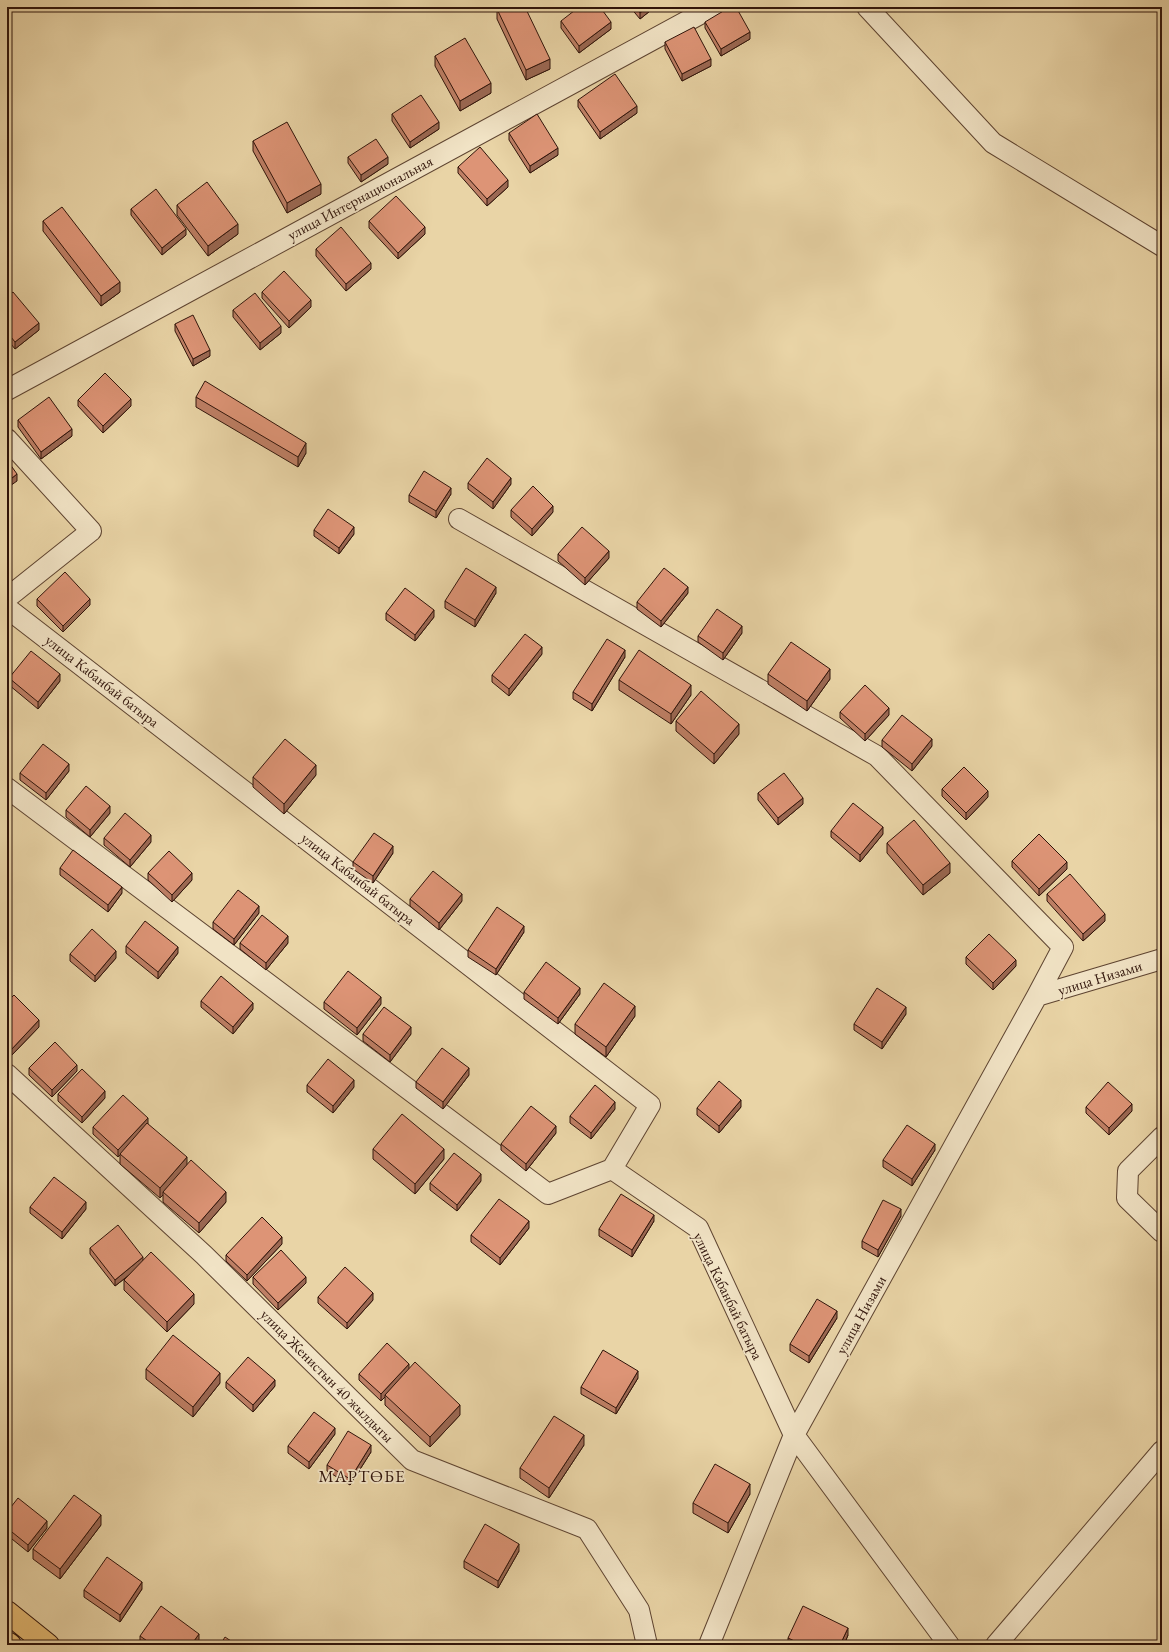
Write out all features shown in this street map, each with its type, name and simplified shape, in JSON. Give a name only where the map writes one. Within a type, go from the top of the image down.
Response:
[{"type":"main road","points":[[7,1612],[48,1645]]},
{"type":"main road","points":[[7,1642],[10,1645]]},
{"type":"street","name":"улица Интернациональная","points":[[7,390],[713,7]]},
{"type":"street","points":[[867,7],[993,143],[1162,246]]},
{"type":"street","points":[[7,440],[91,530],[7,598]]},
{"type":"street","name":"улица Низами","points":[[459,519],[877,756],[1063,947],[794,1436],[709,1645]]},
{"type":"street","name":"улица Кабанбай батыра","points":[[7,608],[650,1105],[612,1169],[698,1228],[794,1436],[949,1645]]},
{"type":"street","points":[[7,788],[548,1194],[612,1169]]},
{"type":"street","name":"улица Низами","points":[[1037,996],[1162,959]]},
{"type":"street","name":"улица Женистын 40 жылдыгы","points":[[7,1074],[204,1255],[412,1460],[587,1529],[639,1610],[647,1645]]},
{"type":"street","points":[[1162,1137],[1128,1171],[1127,1198],[1162,1232]]},
{"type":"street","points":[[996,1645],[1162,1451]]},
{"type":"building","points":[[501,7],[525,7],[550,59],[526,70],[497,9]]},
{"type":"building","points":[[579,7],[600,7],[611,22],[579,46],[561,21]]},
{"type":"building","points":[[636,7],[647,7],[640,13]]},
{"type":"building","points":[[730,7],[736,7],[750,32],[721,49],[705,22]]},
{"type":"building","points":[[694,27],[711,59],[682,74],[665,42]]},
{"type":"building","points":[[465,38],[491,83],[460,101],[435,56]]},
{"type":"building","points":[[615,74],[637,106],[600,132],[578,100]]},
{"type":"building","points":[[421,95],[439,122],[410,142],[392,114]]},
{"type":"building","points":[[537,114],[558,148],[530,166],[509,133]]},
{"type":"building","points":[[287,122],[321,184],[287,203],[253,141]]},
{"type":"building","points":[[376,139],[388,157],[361,175],[348,157]]},
{"type":"building","points":[[480,147],[508,180],[487,199],[458,167]]},
{"type":"building","points":[[207,182],[238,224],[208,246],[177,205]]},
{"type":"building","points":[[156,189],[186,229],[162,248],[131,209]]},
{"type":"building","points":[[396,196],[425,227],[398,253],[369,221]]},
{"type":"building","points":[[62,207],[120,282],[101,296],[43,221]]},
{"type":"building","points":[[341,227],[371,263],[346,284],[316,249]]},
{"type":"building","points":[[284,271],[311,300],[289,321],[262,292]]},
{"type":"building","points":[[13,292],[39,323],[15,342],[7,332],[7,297]]},
{"type":"building","points":[[255,293],[281,326],[260,343],[233,310]]},
{"type":"building","points":[[193,315],[210,350],[193,359],[175,324]]},
{"type":"building","points":[[105,373],[131,399],[103,426],[78,400]]},
{"type":"building","points":[[205,381],[306,443],[298,457],[196,397]]},
{"type":"building","points":[[49,397],[72,429],[41,452],[18,420]]},
{"type":"building","points":[[487,458],[511,478],[493,502],[468,483]]},
{"type":"building","points":[[7,460],[17,474],[7,482]]},
{"type":"building","points":[[424,471],[451,488],[436,511],[409,495]]},
{"type":"building","points":[[533,486],[553,506],[532,529],[511,510]]},
{"type":"building","points":[[328,509],[354,527],[339,548],[314,530]]},
{"type":"building","points":[[582,527],[609,551],[585,578],[558,554]]},
{"type":"building","points":[[466,568],[496,587],[475,620],[445,601]]},
{"type":"building","points":[[664,568],[688,587],[661,621],[637,602]]},
{"type":"building","points":[[65,572],[90,599],[63,626],[37,599]]},
{"type":"building","points":[[405,588],[434,610],[415,635],[386,613]]},
{"type":"building","points":[[717,609],[742,626],[723,653],[698,636]]},
{"type":"building","points":[[525,634],[542,647],[509,689],[492,675]]},
{"type":"building","points":[[607,639],[625,650],[592,704],[573,692]]},
{"type":"building","points":[[791,642],[830,669],[807,701],[768,674]]},
{"type":"building","points":[[639,650],[691,685],[671,714],[619,680]]},
{"type":"building","points":[[31,651],[60,674],[38,702],[9,678]]},
{"type":"building","points":[[865,685],[889,708],[865,734],[840,712]]},
{"type":"building","points":[[701,691],[739,724],[714,754],[676,721]]},
{"type":"building","points":[[902,715],[932,739],[912,764],[882,740]]},
{"type":"building","points":[[285,739],[316,765],[284,804],[253,777]]},
{"type":"building","points":[[43,744],[69,764],[46,793],[20,773]]},
{"type":"building","points":[[964,767],[988,791],[966,813],[942,789]]},
{"type":"building","points":[[784,773],[803,798],[778,818],[758,793]]},
{"type":"building","points":[[86,786],[110,806],[90,830],[66,810]]},
{"type":"building","points":[[853,803],[883,827],[860,855],[831,831]]},
{"type":"building","points":[[125,813],[151,835],[130,860],[104,838]]},
{"type":"building","points":[[914,820],[950,863],[923,885],[887,843]]},
{"type":"building","points":[[374,833],[393,846],[373,876],[353,862]]},
{"type":"building","points":[[1039,834],[1067,862],[1039,889],[1012,861]]},
{"type":"building","points":[[73,850],[122,887],[108,905],[60,868]]},
{"type":"building","points":[[169,851],[192,873],[172,895],[148,873]]},
{"type":"building","points":[[433,871],[462,894],[439,923],[410,899]]},
{"type":"building","points":[[1070,874],[1105,914],[1083,934],[1047,894]]},
{"type":"building","points":[[238,890],[259,906],[234,939],[213,922]]},
{"type":"building","points":[[497,907],[524,926],[496,969],[468,950]]},
{"type":"building","points":[[262,915],[288,936],[266,963],[240,943]]},
{"type":"building","points":[[145,921],[178,947],[158,972],[126,946]]},
{"type":"building","points":[[92,929],[116,951],[95,976],[70,954]]},
{"type":"building","points":[[989,934],[1016,960],[993,983],[966,957]]},
{"type":"building","points":[[546,962],[580,988],[558,1018],[524,992]]},
{"type":"building","points":[[348,971],[381,997],[357,1028],[324,1002]]},
{"type":"building","points":[[221,976],[253,1003],[233,1027],[201,1001]]},
{"type":"building","points":[[604,983],[635,1006],[606,1047],[575,1024]]},
{"type":"building","points":[[877,988],[906,1007],[882,1042],[854,1024]]},
{"type":"building","points":[[14,995],[39,1020],[10,1051],[7,1048],[7,1002]]},
{"type":"building","points":[[384,1007],[411,1027],[390,1055],[363,1034]]},
{"type":"building","points":[[55,1042],[77,1065],[52,1090],[29,1068]]},
{"type":"building","points":[[442,1048],[469,1068],[443,1102],[416,1082]]},
{"type":"building","points":[[328,1059],[354,1080],[333,1106],[307,1085]]},
{"type":"building","points":[[82,1069],[105,1091],[82,1117],[58,1094]]},
{"type":"building","points":[[719,1081],[741,1100],[719,1126],[697,1108]]},
{"type":"building","points":[[1108,1082],[1132,1104],[1109,1128],[1086,1107]]},
{"type":"building","points":[[595,1085],[615,1102],[591,1133],[570,1116]]},
{"type":"building","points":[[123,1095],[148,1118],[118,1150],[93,1127]]},
{"type":"building","points":[[531,1106],[556,1126],[526,1164],[501,1144]]},
{"type":"building","points":[[402,1114],[444,1149],[415,1184],[373,1149]]},
{"type":"building","points":[[147,1123],[187,1157],[160,1188],[120,1154]]},
{"type":"building","points":[[907,1125],[935,1144],[912,1179],[883,1160]]},
{"type":"building","points":[[454,1153],[481,1174],[457,1205],[430,1183]]},
{"type":"building","points":[[191,1160],[226,1192],[199,1223],[163,1192]]},
{"type":"building","points":[[54,1177],[86,1202],[62,1232],[30,1207]]},
{"type":"building","points":[[621,1194],[654,1215],[632,1250],[599,1229]]},
{"type":"building","points":[[499,1199],[529,1221],[500,1258],[471,1235]]},
{"type":"building","points":[[883,1200],[901,1209],[878,1250],[862,1241]]},
{"type":"building","points":[[262,1217],[282,1237],[247,1275],[226,1255]]},
{"type":"building","points":[[118,1225],[143,1257],[115,1280],[90,1248]]},
{"type":"building","points":[[281,1250],[306,1277],[278,1303],[253,1277]]},
{"type":"building","points":[[151,1252],[194,1294],[167,1322],[124,1280]]},
{"type":"building","points":[[345,1267],[373,1293],[347,1323],[318,1297]]},
{"type":"building","points":[[817,1299],[837,1311],[809,1356],[790,1344]]},
{"type":"building","points":[[173,1335],[220,1373],[193,1407],[146,1369]]},
{"type":"building","points":[[387,1343],[409,1364],[381,1394],[359,1374]]},
{"type":"building","points":[[603,1350],[638,1371],[616,1408],[581,1387]]},
{"type":"building","points":[[248,1357],[275,1380],[253,1405],[226,1382]]},
{"type":"building","points":[[415,1362],[460,1405],[430,1437],[385,1395]]},
{"type":"building","points":[[314,1412],[335,1428],[309,1462],[288,1446]]},
{"type":"building","points":[[554,1416],[584,1435],[549,1488],[520,1468]]},
{"type":"building","points":[[348,1431],[371,1445],[350,1479],[327,1465]]},
{"type":"building","points":[[715,1464],[750,1484],[728,1523],[693,1503]]},
{"type":"building","points":[[74,1495],[101,1515],[60,1569],[33,1549]]},
{"type":"building","points":[[18,1498],[47,1521],[28,1545],[7,1528],[7,1512]]},
{"type":"building","points":[[485,1524],[519,1544],[498,1581],[464,1561]]},
{"type":"building","points":[[107,1557],[142,1582],[120,1615],[84,1590]]},
{"type":"building","points":[[161,1606],[199,1634],[191,1645],[153,1645],[140,1636]]},
{"type":"building","points":[[803,1606],[848,1628],[840,1645],[803,1645],[788,1638]]},
{"type":"building","points":[[225,1637],[237,1645],[220,1645]]},
{"type":"district","name":"МАРТӨБЕ","points":[[362,1476]]}]
